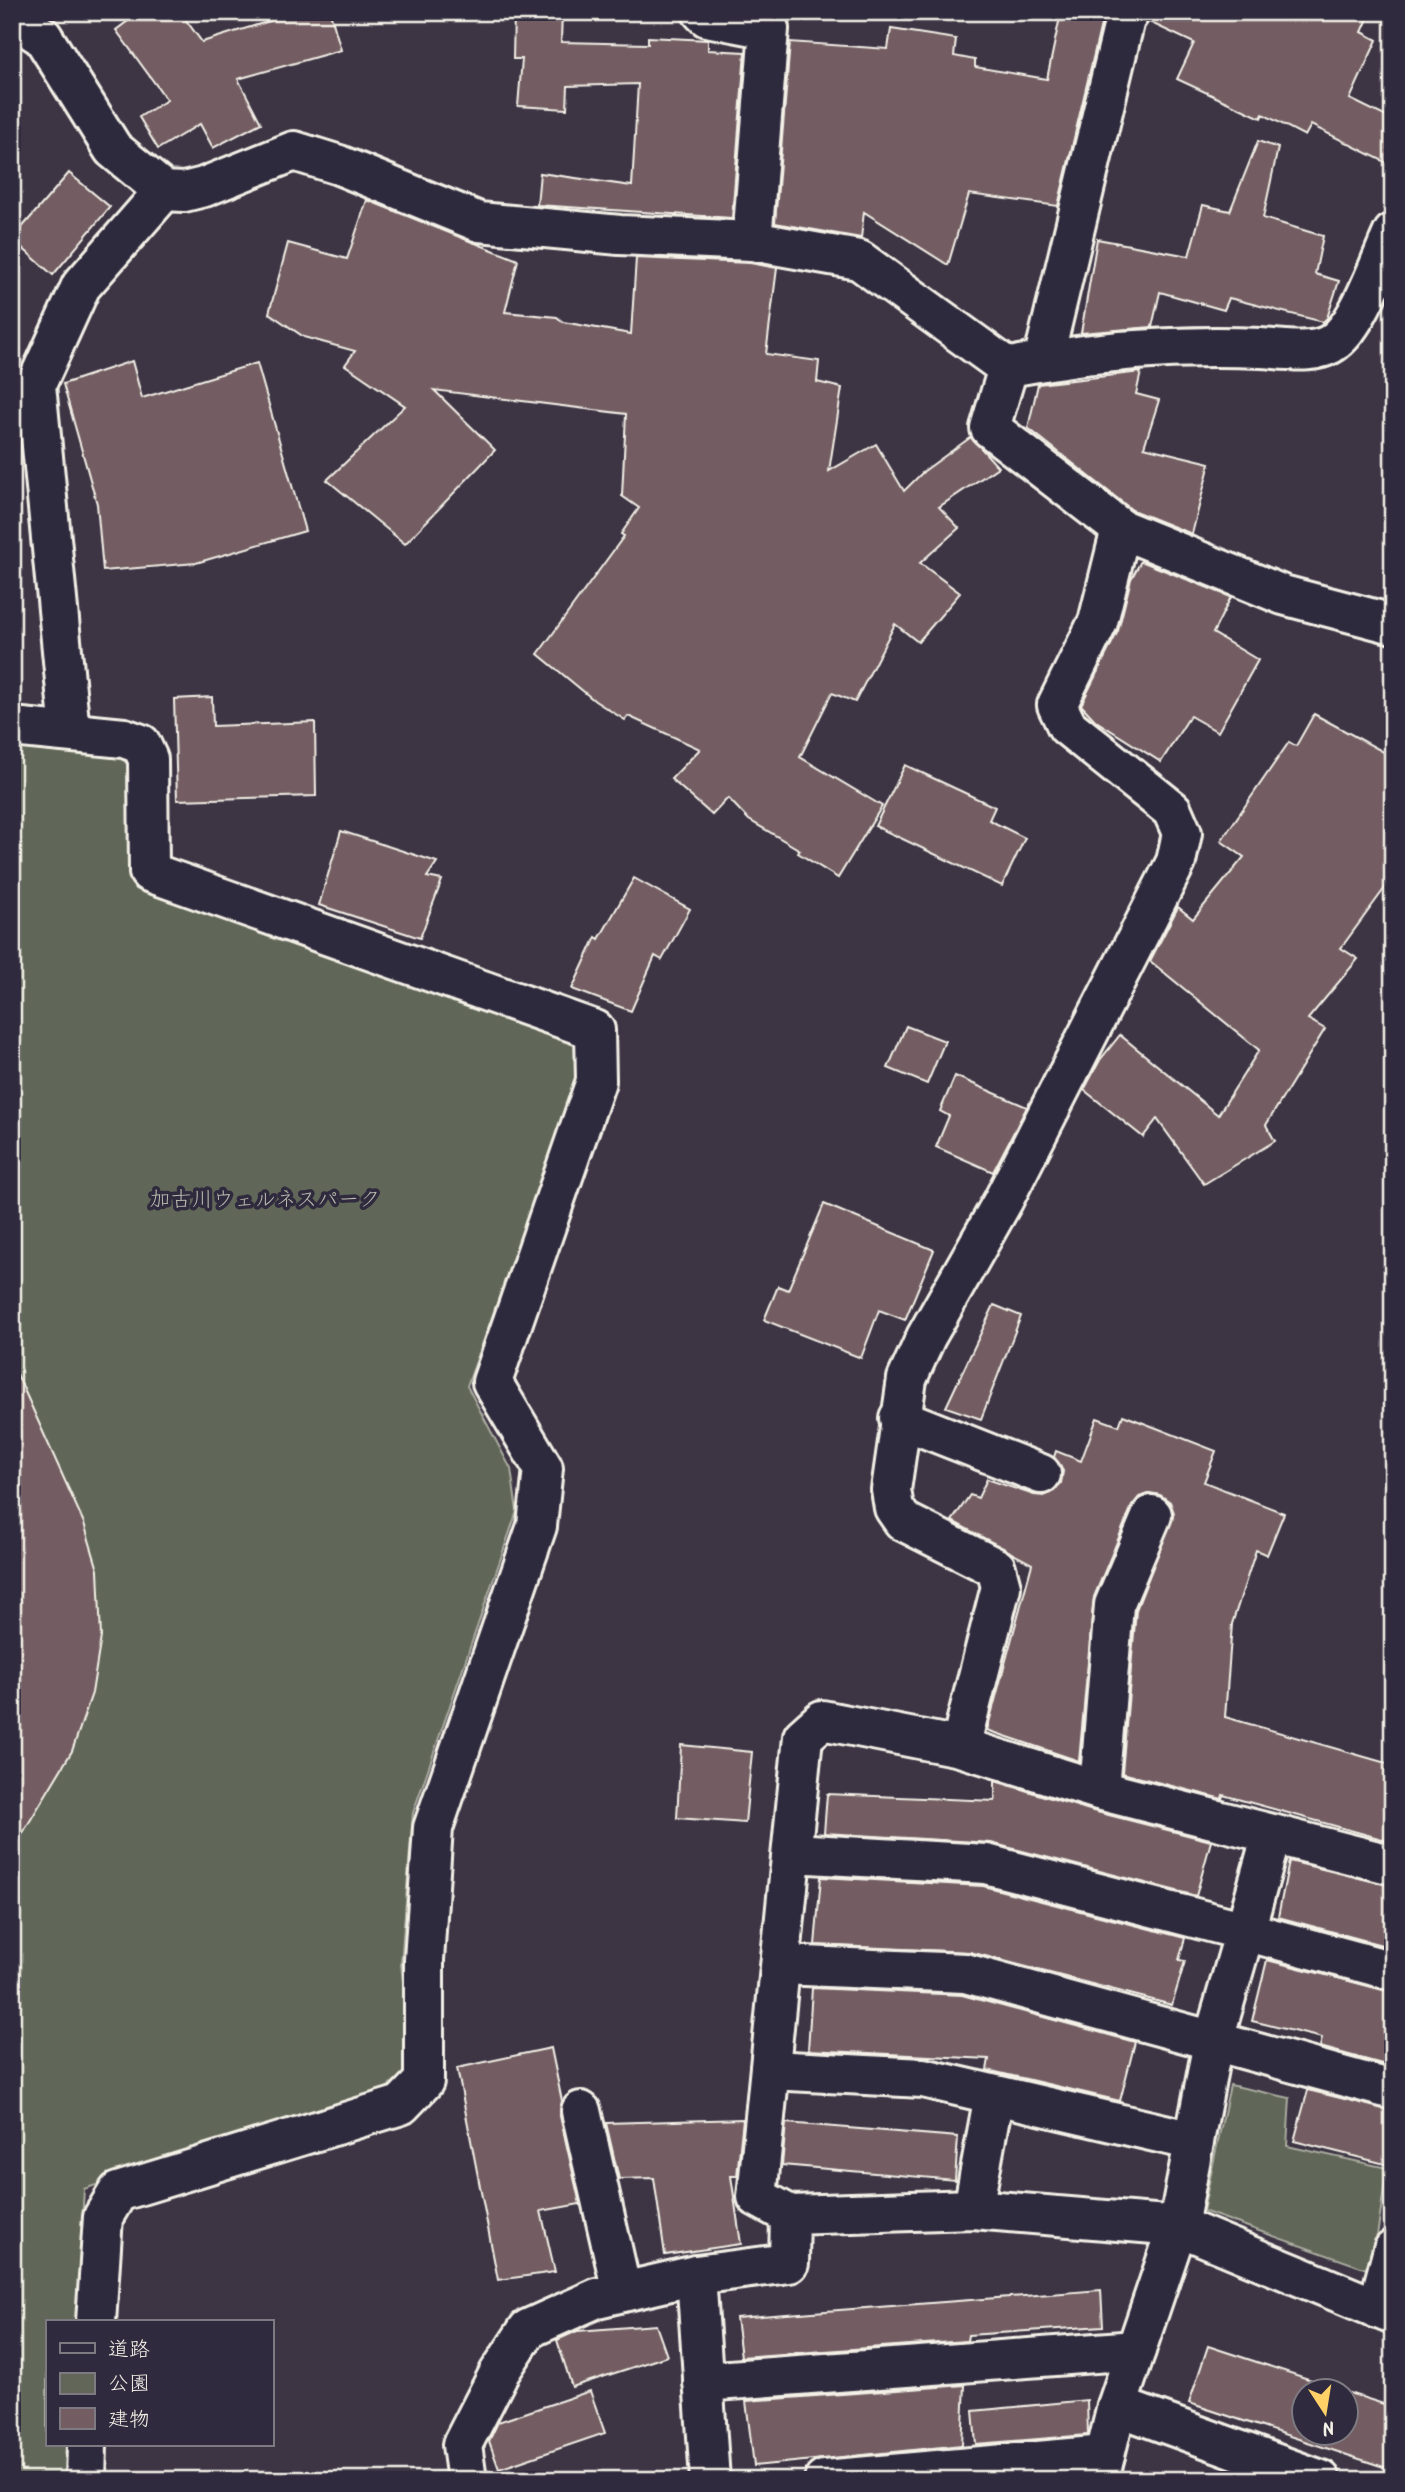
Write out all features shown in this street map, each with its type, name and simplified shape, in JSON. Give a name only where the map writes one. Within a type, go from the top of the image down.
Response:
[{"type":"street","points":[[702,12],[706,17],[769,29],[751,241]]},
{"type":"street","points":[[1130,12],[1025,364],[990,428],[1121,528],[1283,595],[1393,624]]},
{"type":"street","points":[[12,17],[43,37],[113,149],[164,191],[184,192],[204,187],[294,151],[339,165],[479,222],[620,235],[751,241],[859,260],[1025,364],[1101,351],[1189,345],[1309,350],[1334,343],[1350,325],[1393,233]]},
{"type":"street","points":[[70,732],[36,385],[81,286],[164,191]]},
{"type":"street","points":[[960,1747],[1001,1587],[996,1568],[903,1521],[894,1508],[891,1490],[899,1418],[907,1379],[926,1337],[1003,1201],[1176,862],[1182,833],[1172,810],[1067,726],[1058,713],[1058,705],[1098,622],[1121,528]]},
{"type":"street","points":[[12,727],[124,738],[141,744],[148,759],[149,872],[595,1030],[596,1081],[492,1382],[543,1468],[537,1526],[433,1828],[424,1960],[424,2081],[401,2105],[118,2192],[103,2217],[96,2320]]},
{"type":"street","points":[[899,1418],[1041,1474]]},
{"type":"street","points":[[1099,1790],[1114,1605],[1152,1515]]},
{"type":"street","points":[[1393,1866],[1099,1790],[960,1747],[822,1720],[803,1737],[757,2197],[790,2215],[972,2209],[1178,2226],[1385,2312],[1393,2250]]},
{"type":"street","points":[[824,2480],[1102,2467],[1117,2406],[1178,2226],[1213,2042],[1272,1834]]},
{"type":"street","points":[[792,1853],[986,1864],[1393,1972]]},
{"type":"street","points":[[782,1965],[965,1973],[1393,2090]]},
{"type":"street","points":[[770,2070],[923,2078],[1195,2141]]},
{"type":"street","points":[[972,2209],[994,2095]]},
{"type":"street","points":[[581,2111],[622,2292]]},
{"type":"street","points":[[467,2480],[462,2445],[499,2373],[528,2329],[597,2298],[696,2275],[789,2263],[790,2215]]},
{"type":"street","points":[[696,2275],[710,2480]]},
{"type":"street","points":[[703,2382],[1136,2350]]},
{"type":"street","points":[[1117,2406],[1321,2480]]},
{"type":"street","points":[[86,2480],[88,2446]]},
{"type":"green space","name":"加古川ウェルネスパーク","points":[[12,748],[118,755],[142,778],[141,887],[573,1039],[581,1074],[467,1386],[511,1469],[517,1511],[413,1813],[401,1964],[410,2044],[406,2072],[385,2089],[84,2189],[76,2320],[46,2320],[46,2446],[68,2446],[66,2480],[12,2480]]},
{"type":"green space","points":[[1230,2085],[1290,2098],[1287,2146],[1387,2168],[1372,2271],[1203,2211]]},
{"type":"building","points":[[140,12],[180,12],[202,42],[299,12],[330,12],[341,50],[238,79],[261,123],[213,148],[200,124],[158,149],[139,117],[167,100],[116,30]]},
{"type":"building","points":[[514,12],[562,12],[561,42],[648,44],[648,37],[708,40],[708,50],[745,52],[732,218],[537,205],[540,173],[632,186],[638,84],[568,86],[567,109],[518,106],[522,59],[513,59]]},
{"type":"building","points":[[1061,12],[1104,12],[1058,206],[969,194],[948,265],[864,212],[861,238],[775,223],[790,42],[888,49],[891,29],[956,39],[954,56],[975,60],[975,67],[1047,79]]},
{"type":"building","points":[[1152,12],[1371,12],[1362,32],[1377,40],[1350,99],[1393,120],[1393,166],[1311,125],[1305,136],[1263,114],[1261,118],[1177,79],[1194,43],[1149,22]]},
{"type":"building","points":[[1258,141],[1278,148],[1263,218],[1323,236],[1315,274],[1339,281],[1327,318],[1323,322],[1229,298],[1224,310],[1160,292],[1152,327],[1081,333],[1097,239],[1189,256],[1203,205],[1230,211]]},
{"type":"building","points":[[69,173],[110,207],[53,275],[12,239]]},
{"type":"building","points":[[367,200],[518,260],[505,312],[557,317],[563,322],[631,334],[636,258],[750,263],[777,268],[766,354],[819,361],[817,382],[842,388],[829,471],[876,444],[904,491],[924,471],[971,437],[998,467],[939,507],[959,528],[920,563],[960,593],[918,642],[895,624],[855,702],[832,693],[800,757],[882,806],[838,878],[798,853],[800,850],[749,820],[728,798],[712,815],[671,779],[700,749],[628,716],[625,720],[595,701],[538,654],[624,536],[621,534],[639,508],[622,496],[626,414],[434,390],[495,450],[405,544],[327,480],[405,406],[345,365],[355,351],[304,337],[269,313],[288,243],[347,259]]},
{"type":"building","points":[[132,361],[142,398],[257,363],[305,531],[196,563],[103,571],[97,504],[63,384]]},
{"type":"building","points":[[1141,372],[1136,394],[1159,400],[1144,447],[1210,463],[1192,534],[1132,510],[1028,428],[1038,384]]},
{"type":"building","points":[[1141,561],[1231,597],[1213,633],[1258,660],[1218,732],[1190,716],[1161,762],[1096,721],[1081,705],[1118,631],[1131,579]]},
{"type":"building","points":[[212,697],[213,726],[315,722],[316,796],[177,800],[174,699]]},
{"type":"building","points":[[1314,714],[1393,757],[1393,877],[1341,948],[1358,959],[1308,1019],[1325,1029],[1266,1125],[1275,1141],[1204,1184],[1157,1119],[1143,1137],[1084,1090],[1100,1060],[1120,1035],[1218,1115],[1259,1050],[1150,961],[1178,907],[1193,919],[1244,857],[1221,841],[1289,742],[1296,746]]},
{"type":"building","points":[[905,765],[995,807],[989,820],[1025,838],[1002,886],[875,826]]},
{"type":"building","points":[[341,831],[437,862],[427,877],[442,880],[420,938],[319,905]]},
{"type":"building","points":[[634,878],[690,909],[662,960],[655,956],[631,1011],[572,989],[596,937],[599,939]]},
{"type":"building","points":[[906,1026],[945,1041],[927,1084],[888,1068]]},
{"type":"building","points":[[955,1076],[1027,1107],[993,1172],[936,1147],[949,1116],[940,1111]]},
{"type":"building","points":[[824,1204],[934,1250],[905,1320],[879,1310],[861,1358],[764,1320],[778,1286],[788,1290]]},
{"type":"building","points":[[994,1305],[1021,1316],[981,1419],[946,1407]]},
{"type":"building","points":[[12,1363],[84,1523],[98,1570],[101,1637],[92,1693],[72,1751],[12,1851]]},
{"type":"building","points":[[1123,1415],[1216,1451],[1204,1482],[1284,1513],[1267,1555],[1256,1550],[1232,1624],[1225,1717],[1393,1765],[1393,1842],[1223,1795],[1222,1799],[1122,1773],[1136,1610],[1174,1513],[1170,1502],[1160,1495],[1150,1493],[1139,1497],[1132,1506],[1094,1597],[1079,1761],[987,1730],[1032,1564],[952,1521],[970,1495],[978,1498],[987,1479],[1034,1495],[1044,1496],[1054,1491],[1061,1483],[1063,1471],[1054,1457],[1056,1451],[1081,1461],[1097,1418],[1119,1426]]},
{"type":"building","points":[[681,1745],[752,1752],[745,1823],[677,1818]]},
{"type":"building","points":[[995,1781],[1093,1811],[1211,1841],[1196,1896],[991,1843],[824,1833],[827,1794],[995,1801]]},
{"type":"building","points":[[1289,1861],[1393,1886],[1393,1948],[1278,1917]]},
{"type":"building","points":[[821,1877],[983,1886],[1185,1938],[1179,1960],[1185,1961],[1172,2005],[970,1952],[815,1945]]},
{"type":"building","points":[[1267,1960],[1393,1992],[1393,2067],[1320,2047],[1322,2038],[1252,2021]]},
{"type":"building","points":[[812,1988],[962,1995],[1135,2042],[1120,2101],[987,2070],[989,2059],[808,2050]]},
{"type":"building","points":[[551,2048],[562,2101],[560,2116],[580,2204],[541,2211],[555,2272],[498,2280],[457,2068]]},
{"type":"building","points":[[1308,2090],[1393,2111],[1393,2166],[1294,2141]]},
{"type":"building","points":[[743,2119],[737,2176],[731,2176],[741,2244],[665,2255],[654,2178],[619,2179],[606,2123]]},
{"type":"building","points":[[786,2123],[958,2137],[955,2180],[782,2165]]},
{"type":"building","points":[[1101,2290],[1103,2326],[968,2335],[967,2341],[741,2357],[736,2318]]},
{"type":"building","points":[[656,2325],[667,2356],[572,2387],[557,2340],[577,2331]]},
{"type":"building","points":[[1208,2346],[1299,2376],[1290,2376],[1290,2436],[1189,2403]]},
{"type":"building","points":[[965,2385],[962,2445],[754,2466],[746,2401]]},
{"type":"building","points":[[590,2391],[605,2433],[499,2469],[489,2441],[498,2422]]},
{"type":"building","points":[[1360,2396],[1393,2407],[1393,2470],[1320,2446],[1360,2446]]},
{"type":"building","points":[[1087,2400],[1088,2435],[976,2444],[973,2411]]}]
